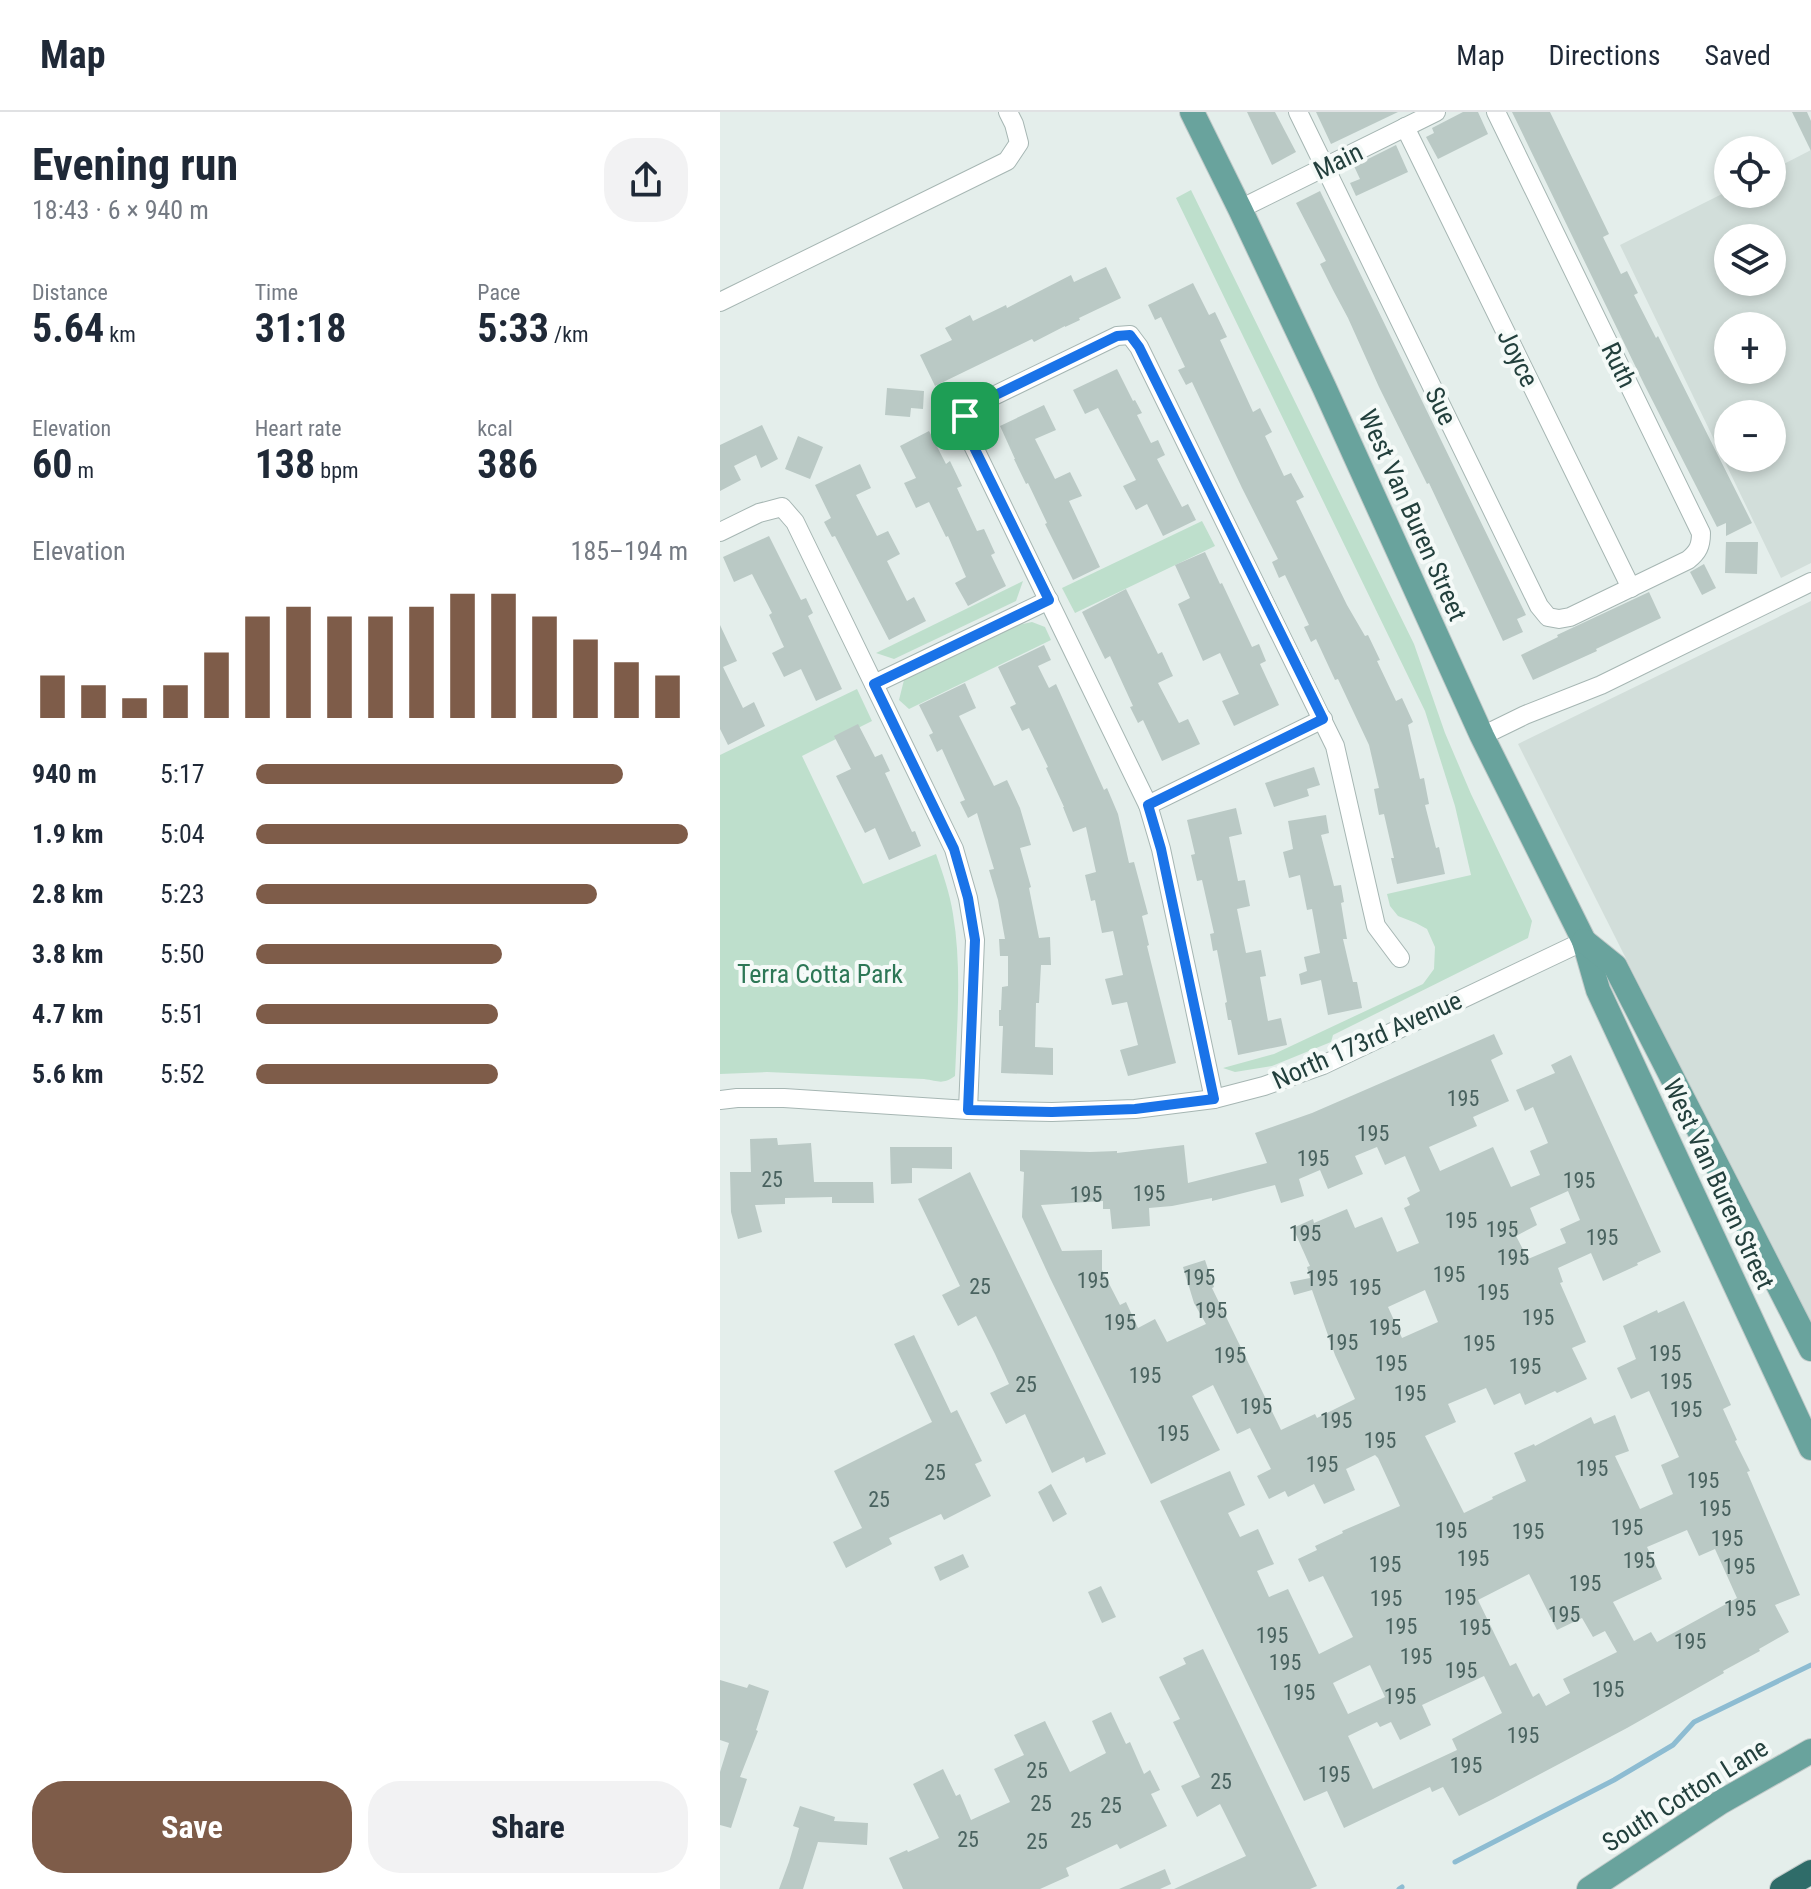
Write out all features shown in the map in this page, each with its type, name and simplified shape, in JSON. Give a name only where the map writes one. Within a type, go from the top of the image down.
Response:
[{"type":"highway","points":[[1782,1889],[1811,1872]]},
{"type":"main road","name":"West Van Buren Street","points":[[1192,112],[1324,387],[1482,736],[1584,941],[1598,990],[1811,1448]]},
{"type":"main road","name":"West Van Buren Street","points":[[1584,941],[1615,966],[1811,1349]]},
{"type":"main road","name":"South Cotton Lane","points":[[1589,1889],[1721,1802],[1811,1751]]},
{"type":"street","points":[[720,302],[1007,161],[1019,143],[1008,112]]},
{"type":"street","name":"Sue","points":[[1298,112],[1539,606],[1548,617],[1570,617],[1631,588]]},
{"type":"street","name":"Main","points":[[1240,209],[1436,112]]},
{"type":"street","name":"Ruth","points":[[1496,112],[1701,533],[1701,543],[1688,560],[1631,588]]},
{"type":"street","name":"Joyce","points":[[1405,127],[1631,588]]},
{"type":"street","points":[[1214,1099],[1161,849],[1148,805],[965,429],[965,416],[975,405],[1117,336],[1130,335],[1139,347],[1335,746],[1376,926],[1400,958]]},
{"type":"street","points":[[720,532],[759,513],[782,507],[795,522],[954,849],[968,898],[975,940],[968,1110]]},
{"type":"street","points":[[1482,736],[1601,685],[1811,582]]},
{"type":"street","points":[[874,684],[1049,600]]},
{"type":"street","points":[[1148,805],[1323,719]]},
{"type":"street","name":"North 173rd Avenue","points":[[720,1100],[784,1098],[1052,1112],[1135,1109],[1214,1099],[1264,1086],[1323,1065],[1584,941]]},
{"type":"shaded area","points":[[1811,150],[1811,563],[1781,578],[1730,472],[1786,472],[1786,400],[1714,400],[1714,439],[1620,245],[1714,198],[1714,208],[1786,208],[1786,163]]},
{"type":"shaded area","points":[[1811,601],[1811,1326],[1518,744]]},
{"type":"green space","points":[[1191,190],[1414,644],[1445,733],[1532,921],[1528,938],[1333,1035],[1331,1042],[1272,1066],[1235,1072],[1223,1068],[1274,1054],[1423,984],[1434,969],[1435,947],[1427,929],[1398,916],[1390,906],[1387,894],[1471,875],[1455,806],[1425,711],[1176,198]]},
{"type":"green space","points":[[1202,521],[1215,546],[1075,613],[1062,588]]},
{"type":"green space","points":[[1023,581],[1016,601],[894,659],[876,653]]},
{"type":"green space","points":[[1032,622],[1045,627],[1051,640],[909,709],[899,700],[904,680],[1018,625]]},
{"type":"green space","name":"Terra Cotta Park","points":[[857,689],[872,721],[802,756],[863,884],[936,854],[950,899],[956,934],[958,995],[955,1076],[940,1082],[767,1072],[720,1074],[720,755]]},
{"type":"building","points":[[1247,112],[1275,112],[1296,152],[1272,165]]},
{"type":"building","points":[[1316,112],[1398,112],[1331,144]]},
{"type":"building","points":[[1463,112],[1478,112],[1488,134],[1438,159],[1426,137],[1434,133],[1432,128]]},
{"type":"building","points":[[1512,112],[1550,112],[1609,234],[1603,237],[1621,274],[1627,271],[1638,293],[1634,295],[1714,447],[1714,472],[1726,472],[1752,523],[1726,536],[1726,523],[1717,527]]},
{"type":"building","points":[[1792,112],[1807,112],[1811,121],[1811,151]]},
{"type":"building","points":[[1396,145],[1408,172],[1356,196],[1350,183],[1360,179],[1354,166]]},
{"type":"building","points":[[1320,191],[1526,615],[1517,619],[1523,632],[1503,641],[1429,483],[1320,264],[1326,261],[1296,203]]},
{"type":"building","points":[[1106,267],[1121,298],[1034,342],[1032,339],[935,386],[920,355],[952,340],[945,328],[970,315],[973,321],[1006,305],[1007,308],[1071,275],[1074,282]]},
{"type":"building","points":[[1193,283],[1209,315],[1215,312],[1227,337],[1220,340],[1253,412],[1260,408],[1272,432],[1265,436],[1284,476],[1291,473],[1304,497],[1296,501],[1347,605],[1365,636],[1368,635],[1396,701],[1402,698],[1413,722],[1408,725],[1420,779],[1424,778],[1429,804],[1425,805],[1445,874],[1397,884],[1384,814],[1379,815],[1374,789],[1379,788],[1369,745],[1316,639],[1311,642],[1304,627],[1309,625],[1285,575],[1279,578],[1272,562],[1278,559],[1192,382],[1186,385],[1178,370],[1185,367],[1161,317],[1155,320],[1148,305]]},
{"type":"building","points":[[1117,369],[1142,413],[1137,415],[1151,443],[1158,440],[1165,455],[1157,459],[1182,507],[1188,504],[1196,520],[1163,536],[1147,504],[1136,510],[1123,486],[1136,480],[1098,408],[1085,414],[1073,390]]},
{"type":"building","points":[[887,388],[924,391],[923,409],[911,408],[910,417],[885,415]]},
{"type":"building","points":[[1044,405],[1056,430],[1035,439],[1055,479],[1070,472],[1082,496],[1069,501],[1100,567],[1073,580],[1000,426]]},
{"type":"building","points":[[762,425],[778,459],[761,468],[756,455],[734,466],[741,480],[720,491],[720,445]]},
{"type":"building","points":[[929,431],[946,464],[950,461],[962,486],[957,488],[977,531],[984,529],[995,553],[991,555],[1006,586],[968,606],[955,583],[966,577],[948,536],[929,502],[916,508],[904,483],[916,478],[900,446]]},
{"type":"building","points":[[798,436],[823,447],[810,479],[785,469]]},
{"type":"building","points":[[860,464],[871,488],[856,495],[877,536],[888,531],[900,554],[887,561],[907,601],[914,597],[926,621],[889,640],[835,536],[832,537],[824,522],[831,518],[815,485]]},
{"type":"building","points":[[769,536],[801,600],[806,598],[813,613],[808,616],[842,689],[816,701],[801,669],[784,677],[772,653],[784,647],[769,615],[772,613],[752,574],[734,582],[723,557]]},
{"type":"building","points":[[1726,542],[1758,542],[1757,574],[1725,573]]},
{"type":"building","points":[[1205,552],[1252,647],[1259,644],[1266,661],[1260,664],[1279,705],[1234,726],[1222,701],[1239,694],[1220,653],[1203,661],[1178,604],[1190,598],[1175,565]]},
{"type":"building","points":[[1704,564],[1716,588],[1702,595],[1690,572]]},
{"type":"building","points":[[1126,589],[1158,654],[1162,652],[1173,676],[1158,683],[1179,723],[1188,719],[1200,744],[1162,761],[1143,720],[1138,723],[1130,707],[1133,706],[1110,656],[1105,659],[1082,612]]},
{"type":"building","points":[[1649,592],[1661,618],[1533,680],[1521,655]]},
{"type":"building","points":[[720,625],[737,661],[723,667],[743,708],[754,702],[765,726],[728,745],[720,729]]},
{"type":"building","points":[[1044,645],[1051,660],[1038,666],[1049,688],[1056,684],[1104,790],[1107,788],[1118,814],[1129,863],[1134,862],[1148,914],[1142,916],[1147,946],[1176,1063],[1128,1076],[1120,1050],[1138,1045],[1127,1002],[1112,1005],[1105,979],[1123,975],[1113,931],[1102,933],[1095,900],[1091,901],[1085,875],[1096,872],[1086,827],[1073,832],[1029,728],[1022,731],[1010,707],[1016,704],[998,667]]},
{"type":"building","points":[[965,683],[976,708],[959,716],[994,786],[1007,780],[1020,808],[1031,845],[1020,848],[1031,887],[1039,938],[1050,937],[1051,965],[1041,965],[1035,1047],[1053,1048],[1053,1075],[1001,1073],[1003,1026],[999,1026],[999,1010],[1002,987],[1008,986],[1008,956],[1000,956],[999,939],[1005,939],[989,870],[994,869],[977,813],[968,818],[960,802],[965,800],[942,749],[937,752],[929,735],[933,733],[919,705]]},
{"type":"building","points":[[858,724],[875,757],[882,754],[890,771],[885,773],[921,846],[889,860],[875,828],[865,833],[836,776],[851,769],[834,736]]},
{"type":"building","points":[[1314,767],[1320,785],[1307,789],[1309,796],[1274,807],[1265,783]]},
{"type":"building","points":[[1236,808],[1242,834],[1229,837],[1238,881],[1245,880],[1250,906],[1237,909],[1246,953],[1261,950],[1266,976],[1260,977],[1268,1021],[1281,1018],[1287,1045],[1238,1055],[1231,1020],[1228,1020],[1217,950],[1213,951],[1210,934],[1214,933],[1202,880],[1197,881],[1191,855],[1195,854],[1187,820]]},
{"type":"building","points":[[1326,815],[1329,833],[1321,835],[1334,886],[1341,885],[1347,939],[1343,939],[1362,1008],[1328,1015],[1321,980],[1301,985],[1299,974],[1307,971],[1304,957],[1320,953],[1312,909],[1307,910],[1300,875],[1289,878],[1283,852],[1293,849],[1288,821]]},
{"type":"building","points":[[1494,1034],[1503,1054],[1491,1060],[1509,1101],[1473,1117],[1477,1126],[1429,1147],[1440,1171],[1493,1147],[1511,1187],[1540,1175],[1530,1151],[1548,1143],[1533,1107],[1525,1111],[1516,1090],[1555,1073],[1551,1065],[1571,1055],[1661,1252],[1603,1281],[1591,1253],[1558,1268],[1563,1282],[1560,1283],[1586,1342],[1572,1348],[1587,1379],[1525,1405],[1520,1393],[1494,1405],[1486,1388],[1448,1404],[1456,1422],[1425,1436],[1464,1513],[1526,1481],[1514,1453],[1535,1446],[1591,1417],[1594,1424],[1615,1415],[1629,1451],[1615,1456],[1640,1509],[1673,1494],[1661,1465],[1679,1457],[1649,1391],[1631,1399],[1617,1368],[1636,1359],[1623,1326],[1684,1301],[1731,1405],[1723,1409],[1800,1595],[1775,1605],[1789,1632],[1760,1651],[1627,1728],[1459,1816],[1443,1787],[1432,1792],[1430,1787],[1344,1828],[1327,1791],[1304,1801],[1160,1501],[1230,1471],[1245,1505],[1228,1513],[1240,1537],[1258,1529],[1274,1564],[1257,1571],[1269,1597],[1288,1589],[1319,1654],[1353,1637],[1323,1576],[1309,1582],[1298,1559],[1317,1550],[1315,1546],[1342,1531],[1400,1506],[1378,1458],[1375,1455],[1346,1469],[1355,1490],[1324,1504],[1314,1484],[1288,1497],[1285,1491],[1269,1499],[1257,1476],[1271,1469],[1250,1428],[1237,1434],[1213,1385],[1192,1396],[1220,1450],[1151,1484],[1022,1217],[1024,1172],[1020,1171],[1020,1150],[1117,1153],[1184,1145],[1188,1183],[1267,1163],[1255,1133],[1312,1113]],"holes":[[[1377,1147],[1385,1165],[1405,1156],[1420,1191],[1407,1198],[1410,1205],[1404,1208],[1419,1243],[1397,1252],[1382,1217],[1355,1228],[1347,1209],[1293,1228],[1310,1266],[1307,1267],[1310,1278],[1290,1282],[1294,1295],[1312,1290],[1335,1355],[1355,1399],[1317,1418],[1315,1414],[1281,1430],[1212,1288],[1205,1260],[1183,1267],[1194,1303],[1206,1324],[1167,1342],[1155,1319],[1138,1328],[1126,1302],[1120,1305],[1102,1270],[1102,1250],[1062,1251],[1041,1205],[1103,1201],[1103,1209],[1110,1209],[1112,1229],[1150,1226],[1149,1208],[1212,1198],[1212,1201],[1275,1185],[1281,1203],[1304,1196],[1299,1179],[1320,1170],[1328,1189],[1363,1174],[1355,1156]],[[1568,1191],[1580,1220],[1560,1229],[1566,1243],[1528,1259],[1516,1236],[1537,1225],[1530,1208]],[[1425,1290],[1438,1322],[1402,1338],[1388,1307]],[[1687,1530],[1699,1556],[1715,1549],[1737,1598],[1657,1642],[1651,1632],[1634,1641],[1613,1602],[1662,1579],[1647,1547]],[[1529,1574],[1557,1630],[1582,1618],[1593,1637],[1605,1631],[1617,1652],[1563,1679],[1570,1693],[1546,1706],[1539,1693],[1533,1697],[1516,1663],[1510,1666],[1478,1600]],[[1370,1665],[1385,1697],[1348,1714],[1333,1683]],[[1484,1676],[1502,1713],[1452,1739],[1457,1750],[1373,1789],[1348,1736],[1377,1722],[1380,1727],[1391,1722],[1400,1740],[1431,1725],[1422,1705]]]},
{"type":"building","points":[[777,1138],[778,1145],[811,1143],[814,1182],[873,1182],[874,1203],[832,1203],[832,1197],[785,1198],[785,1204],[755,1205],[762,1232],[738,1239],[731,1212],[730,1172],[751,1172],[750,1139]]},
{"type":"building","points":[[890,1147],[952,1147],[952,1169],[912,1168],[912,1183],[891,1184]]},
{"type":"building","points":[[970,1172],[1106,1454],[1086,1463],[1084,1457],[1052,1473],[1025,1414],[1006,1424],[990,1393],[1009,1384],[995,1354],[976,1316],[958,1326],[942,1295],[960,1286],[918,1199]]},
{"type":"building","points":[[914,1335],[951,1413],[957,1410],[982,1461],[975,1464],[991,1496],[944,1520],[941,1514],[889,1538],[892,1544],[846,1568],[833,1542],[862,1528],[834,1471],[932,1422],[894,1344]]},
{"type":"building","points":[[1051,1484],[1067,1514],[1053,1522],[1038,1492]]},
{"type":"building","points":[[963,1554],[969,1567],[940,1581],[934,1567]]},
{"type":"building","points":[[1101,1586],[1116,1617],[1102,1623],[1088,1592]]},
{"type":"building","points":[[1203,1649],[1317,1886],[1310,1889],[1174,1889],[1246,1856],[1220,1804],[1197,1817],[1181,1786],[1200,1777],[1173,1722],[1180,1719],[1159,1677],[1186,1664],[1183,1658]]},
{"type":"building","points":[[720,1680],[747,1688],[749,1684],[769,1691],[740,1777],[747,1779],[731,1828],[720,1825],[720,1772],[729,1743],[720,1740]]},
{"type":"building","points":[[1111,1712],[1126,1744],[1130,1742],[1144,1774],[1150,1770],[1160,1790],[1151,1794],[1167,1826],[1120,1849],[1117,1844],[1066,1868],[1069,1876],[1040,1889],[903,1889],[889,1858],[939,1838],[913,1784],[943,1769],[956,1796],[960,1794],[971,1820],[1010,1802],[994,1769],[1024,1755],[1014,1735],[1045,1721],[1070,1772],[1106,1753],[1092,1721]]},
{"type":"building","points":[[800,1806],[835,1817],[834,1821],[868,1823],[867,1845],[818,1842],[803,1889],[779,1889],[799,1828],[793,1826]]},
{"type":"building","points":[[1165,1869],[1171,1884],[1160,1889],[1119,1889]]},
{"type":"waterway","points":[[1455,1862],[1614,1780],[1673,1745],[1694,1722],[1811,1665]]},
{"type":"route","points":[[1130,335],[1139,347],[1323,719],[1148,805],[1161,849],[1214,1099],[1135,1109],[1052,1112],[968,1110],[975,940],[968,898],[954,849],[874,684],[1049,600],[965,429],[965,416],[975,405],[1117,336],[1130,335]]}]
